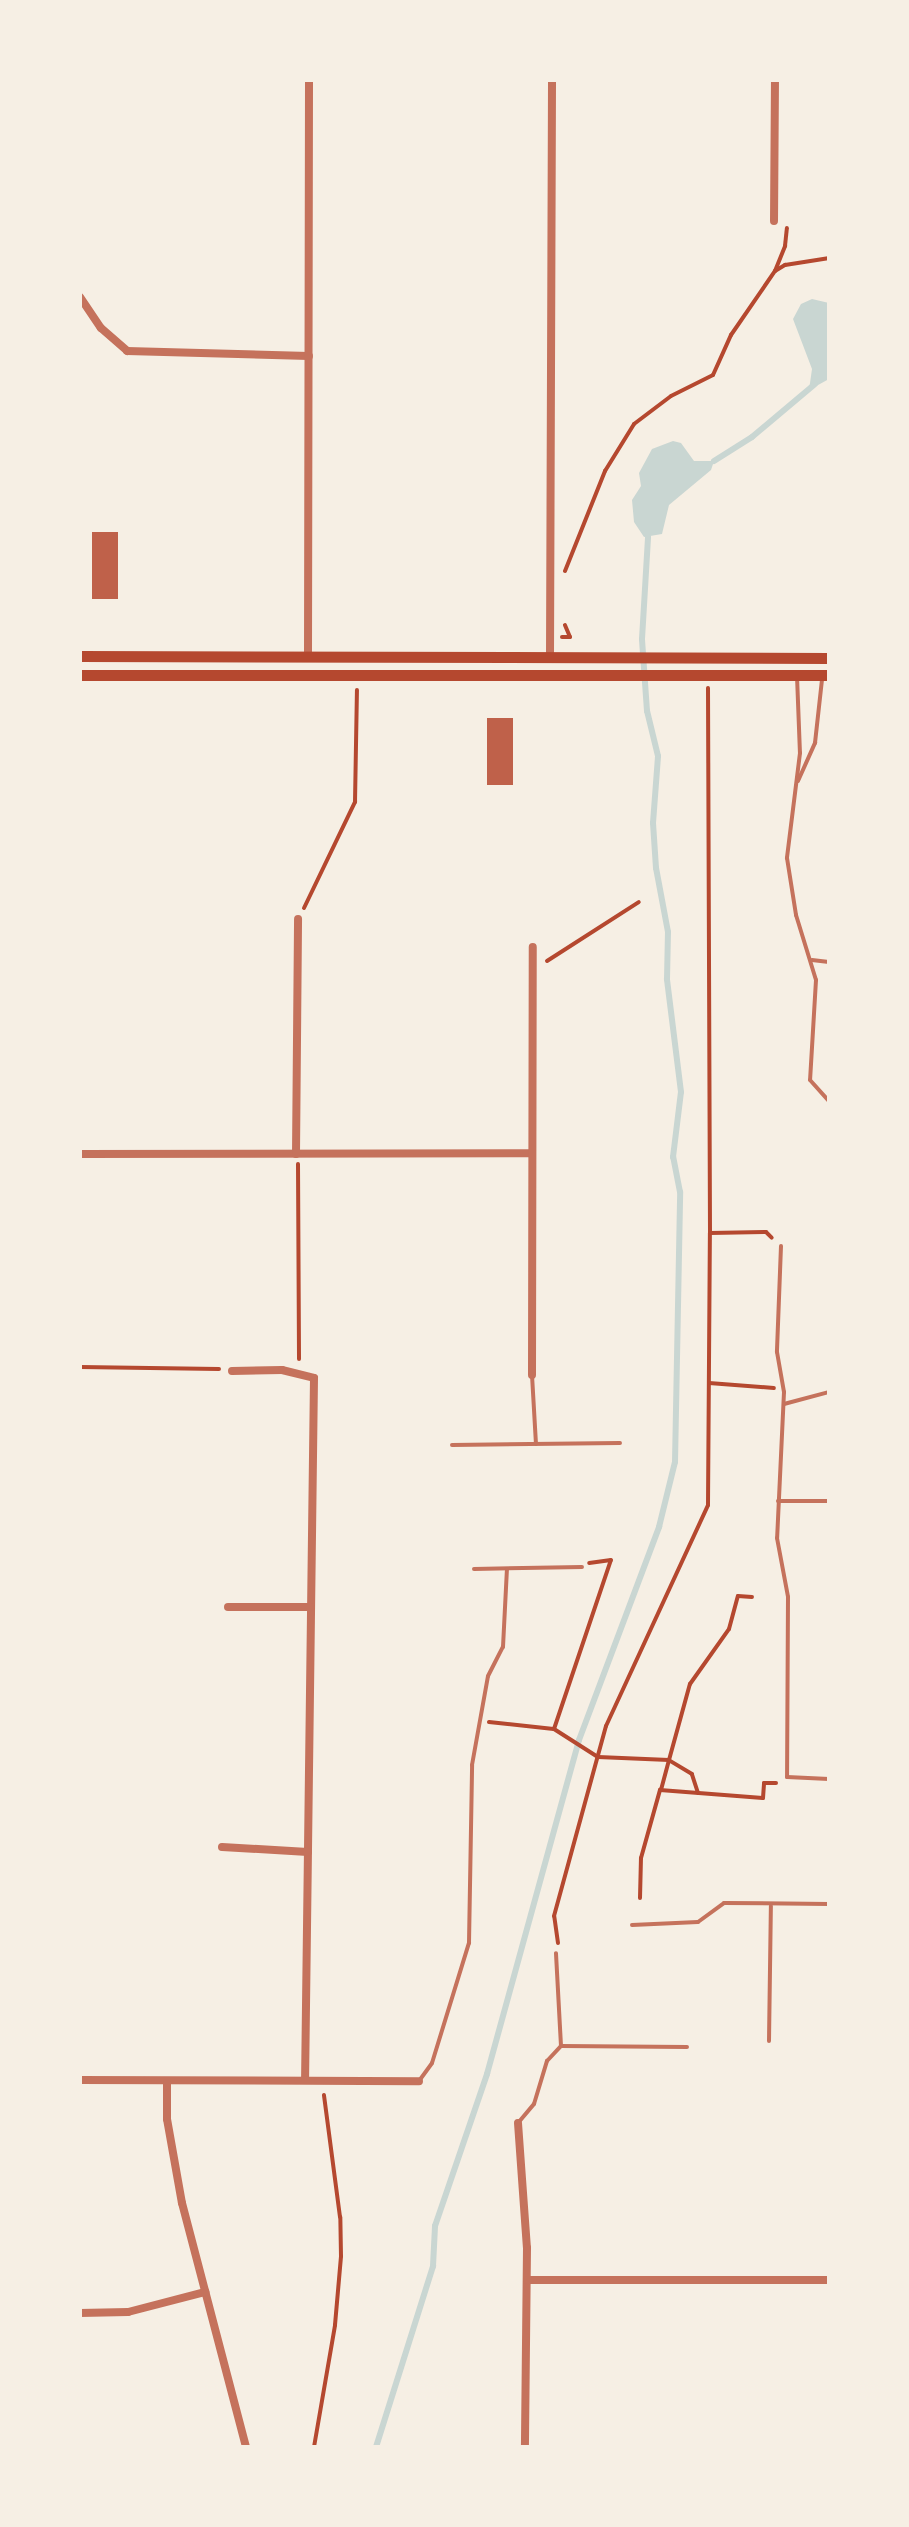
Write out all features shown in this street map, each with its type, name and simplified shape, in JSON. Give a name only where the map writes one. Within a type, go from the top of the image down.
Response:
[{"type":"main road","points":[[80,656],[829,658]]},
{"type":"main road","points":[[308,656],[308,675]]},
{"type":"main road","points":[[550,656],[550,676]]},
{"type":"main road","points":[[80,675],[826,676]]},
{"type":"street","points":[[308,80],[308,656]]},
{"type":"street","points":[[550,656],[552,80]]},
{"type":"street","points":[[774,218],[775,80]]},
{"type":"street","points":[[80,296],[101,328],[127,351],[309,356]]},
{"type":"street","points":[[296,1154],[298,919]]},
{"type":"street","points":[[532,1375],[533,947]]},
{"type":"street","points":[[80,1154],[530,1153]]},
{"type":"street","points":[[232,1371],[314,1378],[305,2080]]},
{"type":"street","points":[[228,1606],[312,1607]]},
{"type":"street","points":[[222,1848],[308,1852]]},
{"type":"street","points":[[80,2080],[419,2081]]},
{"type":"street","points":[[167,2082],[167,2119],[182,2203],[246,2447]]},
{"type":"street","points":[[518,2123],[526,2280],[524,2447]]},
{"type":"street","points":[[526,2280],[829,2280]]},
{"type":"street","points":[[80,2313],[128,2312],[205,2292]]},
{"type":"lane","points":[[796,676],[796,785],[787,830],[787,858],[796,915],[812,960],[818,1000],[810,1080],[829,1101]]},
{"type":"lane","points":[[796,785],[815,744],[826,676]]},
{"type":"lane","points":[[812,960],[829,962]]},
{"type":"lane","points":[[781,1246],[777,1352],[784,1404],[777,1538],[788,1597],[786,1777],[829,1779]]},
{"type":"lane","points":[[532,1375],[536,1444]]},
{"type":"lane","points":[[784,1404],[829,1392]]},
{"type":"lane","points":[[452,1445],[620,1443]]},
{"type":"lane","points":[[778,1501],[829,1501]]},
{"type":"lane","points":[[474,1569],[582,1568]]},
{"type":"lane","points":[[419,2081],[432,2063],[469,1942],[469,1797],[488,1676],[503,1647],[506,1569]]},
{"type":"lane","points":[[632,1925],[698,1922],[724,1903],[829,1904]]},
{"type":"lane","points":[[769,2041],[771,1904]]},
{"type":"lane","points":[[556,1953],[561,2046]]},
{"type":"lane","points":[[518,2123],[534,2104],[547,2060],[561,2046],[688,2047]]},
{"type":"path","points":[[564,584],[570,549],[619,443],[651,410],[713,375],[731,335],[774,272],[786,246],[787,221],[774,218]]},
{"type":"path","points":[[774,272],[785,265],[829,258]]},
{"type":"path","points":[[550,637],[570,637],[565,613]]},
{"type":"path","points":[[298,919],[355,802],[357,675]]},
{"type":"path","points":[[556,1953],[554,1916],[606,1726],[708,1505],[708,676]]},
{"type":"path","points":[[532,967],[562,955],[639,902]]},
{"type":"path","points":[[296,1154],[302,1348],[296,1374]]},
{"type":"path","points":[[710,1233],[766,1232],[781,1246]]},
{"type":"path","points":[[80,1367],[198,1366],[232,1371]]},
{"type":"path","points":[[709,1384],[783,1389]]},
{"type":"path","points":[[554,1729],[610,1560],[594,1561],[582,1568]]},
{"type":"path","points":[[640,1898],[642,1858],[690,1684],[730,1630],[738,1596],[752,1597]]},
{"type":"path","points":[[480,1720],[554,1729],[598,1757],[669,1760],[692,1774],[698,1793]]},
{"type":"path","points":[[660,1790],[763,1798],[764,1783],[776,1784],[786,1777]]},
{"type":"path","points":[[314,2447],[335,2325],[340,2256],[340,2217],[324,2080]]},
{"type":"shaded area","points":[[812,299],[829,303],[829,379],[809,390],[812,369],[793,319],[801,304]]},
{"type":"shaded area","points":[[673,441],[681,443],[694,461],[714,461],[711,470],[669,505],[662,534],[644,537],[634,522],[632,500],[641,486],[639,473],[652,449]]},
{"type":"building","points":[[92,532],[118,532],[118,599],[92,599]]},
{"type":"building","points":[[487,718],[513,718],[513,785],[487,785]]},
{"type":"waterway","points":[[714,461],[752,437],[815,384]]},
{"type":"waterway","points":[[376,2447],[433,2266],[435,2226],[487,2074],[579,1740],[659,1527],[675,1462],[680,1192],[673,1157],[681,1092],[667,979],[668,932],[656,868],[653,823],[658,756],[647,711],[642,639],[648,537]]}]
